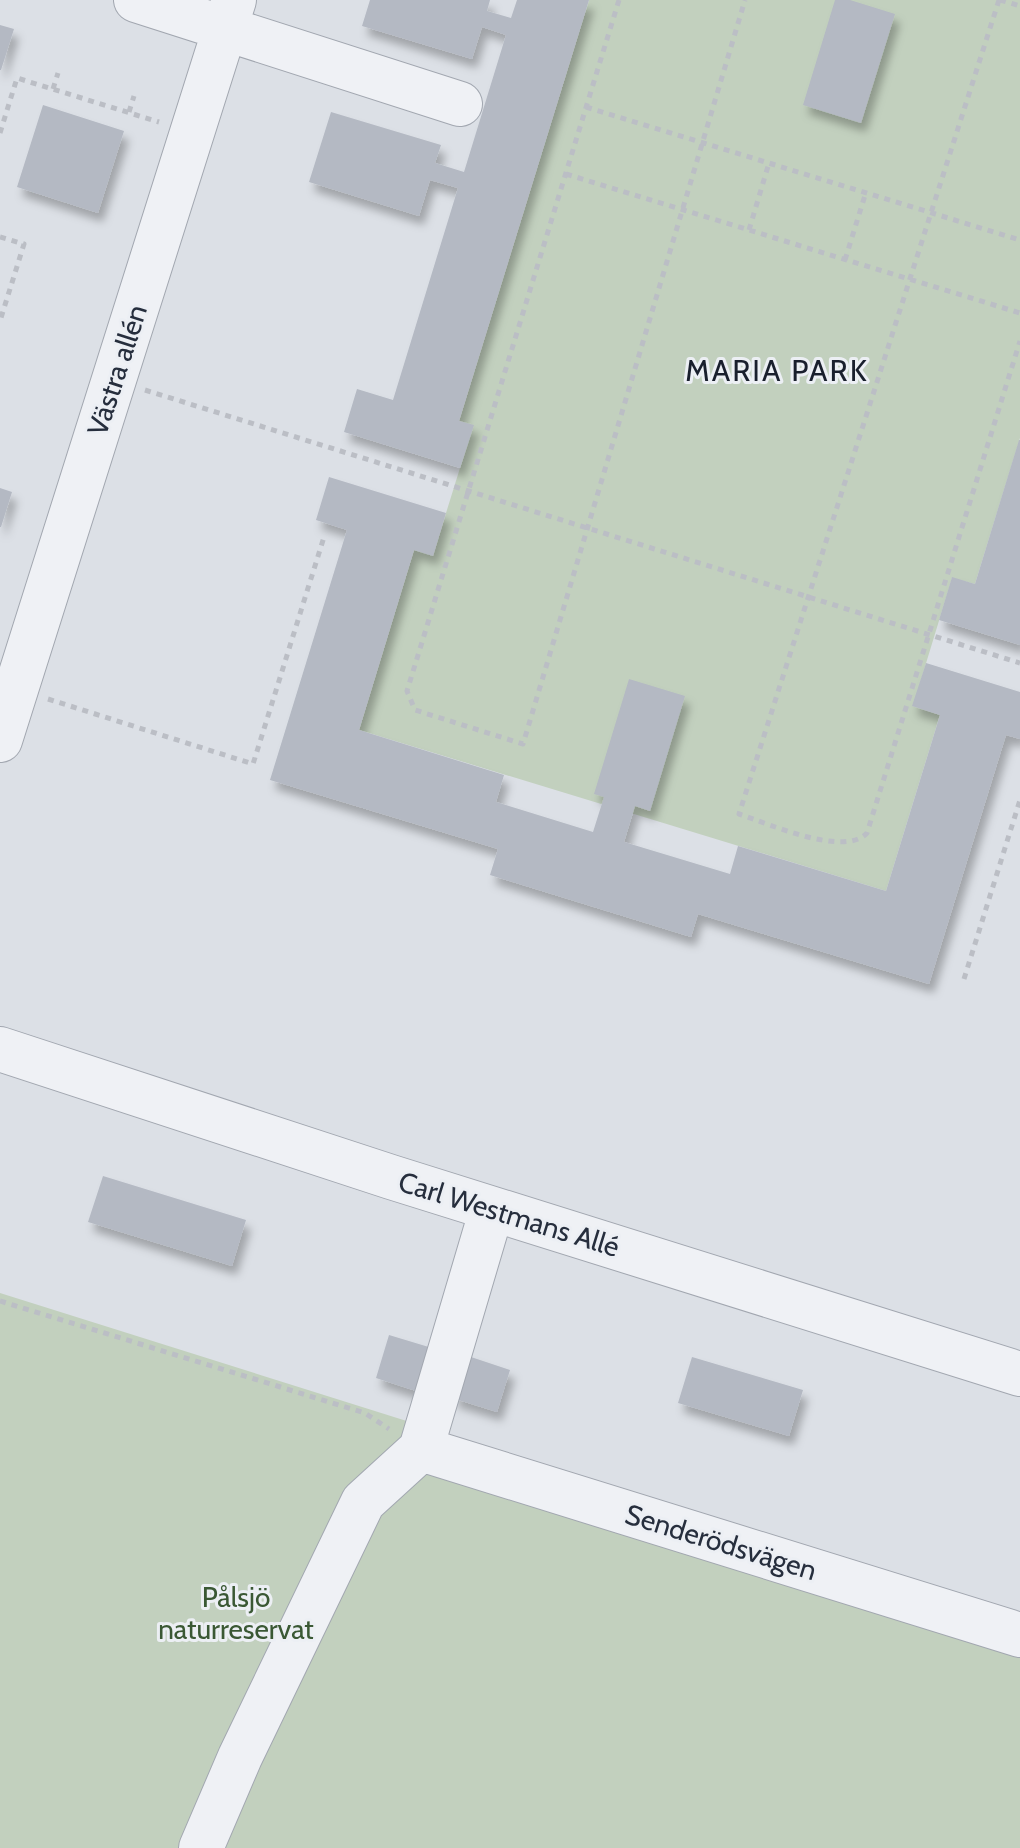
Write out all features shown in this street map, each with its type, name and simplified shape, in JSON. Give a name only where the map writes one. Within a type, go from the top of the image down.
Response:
[{"type":"street","points":[[136,0],[230,15],[460,104]]},
{"type":"street","name":"Västra allén","points":[[0,740],[13,676],[114,381],[230,15]]},
{"type":"street","name":"Carl Westmans Allé","points":[[0,1049],[492,1209],[1020,1374]]},
{"type":"street","name":"Carl Westmans Allé","points":[[421,1449],[492,1209]]},
{"type":"street","points":[[201,1848],[240,1757],[363,1502],[421,1449]]},
{"type":"street","name":"Senderödsvägen","points":[[421,1449],[1020,1635]]},
{"type":"path","points":[[619,0],[407,691],[415,710],[523,744],[745,0]]},
{"type":"path","points":[[1020,6],[1000,0],[739,814],[831,843],[862,839],[867,833],[1020,341]]},
{"type":"path","points":[[53,89],[58,73]]},
{"type":"path","points":[[0,133],[17,78],[193,132]]},
{"type":"path","points":[[129,112],[134,96]]},
{"type":"path","points":[[586,107],[1020,240]]},
{"type":"path","points":[[749,230],[769,163]]},
{"type":"path","points":[[566,174],[1020,313]]},
{"type":"path","points":[[845,260],[866,192]]},
{"type":"path","points":[[0,237],[24,244],[0,321]]},
{"type":"path","points":[[114,381],[1020,663]]},
{"type":"path","points":[[13,676],[253,764],[324,537]]},
{"type":"path","points":[[964,979],[1020,800]]},
{"type":"path","points":[[0,1301],[365,1413],[421,1449]]},
{"type":"green space","points":[[589,0],[1020,0],[1020,438],[975,584],[952,578],[913,706],[940,715],[886,891],[359,730],[414,550],[433,555],[473,426],[459,421]]},
{"type":"green space","name":"Pålsjö naturreservat","points":[[0,1293],[1020,1614],[1020,1848],[0,1848]]},
{"type":"building","points":[[370,0],[490,0],[487,11],[511,18],[517,0],[589,0],[459,421],[474,425],[460,468],[344,432],[357,389],[393,400],[458,188],[430,180],[419,216],[309,182],[331,112],[441,145],[435,163],[464,172],[506,35],[482,27],[472,59],[362,26]]},
{"type":"building","points":[[835,0],[850,0],[895,14],[861,123],[803,105]]},
{"type":"building","points":[[0,25],[14,29],[1,70],[0,70]]},
{"type":"building","points":[[43,105],[124,131],[98,213],[17,187]]},
{"type":"building","points":[[1019,440],[1020,645],[939,620],[952,577],[975,584]]},
{"type":"building","points":[[329,477],[446,513],[433,556],[414,550],[359,730],[504,775],[496,802],[593,832],[604,797],[594,794],[629,679],[685,696],[650,811],[635,806],[624,842],[730,874],[738,846],[886,891],[940,715],[912,706],[926,663],[1020,692],[1020,739],[1006,735],[929,984],[698,914],[691,937],[490,875],[498,849],[270,780],[347,530],[316,520]]},
{"type":"building","points":[[0,488],[12,492],[1,527],[0,527]]},
{"type":"building","points":[[103,1176],[246,1220],[232,1266],[88,1222]]},
{"type":"building","points":[[389,1335],[432,1348],[419,1392],[376,1378]]},
{"type":"building","points":[[465,1355],[510,1370],[497,1412],[452,1398]]},
{"type":"building","points":[[692,1357],[803,1390],[789,1436],[678,1403]]},
{"type":"district","name":"MARIA PARK","points":[[777,370]]}]
